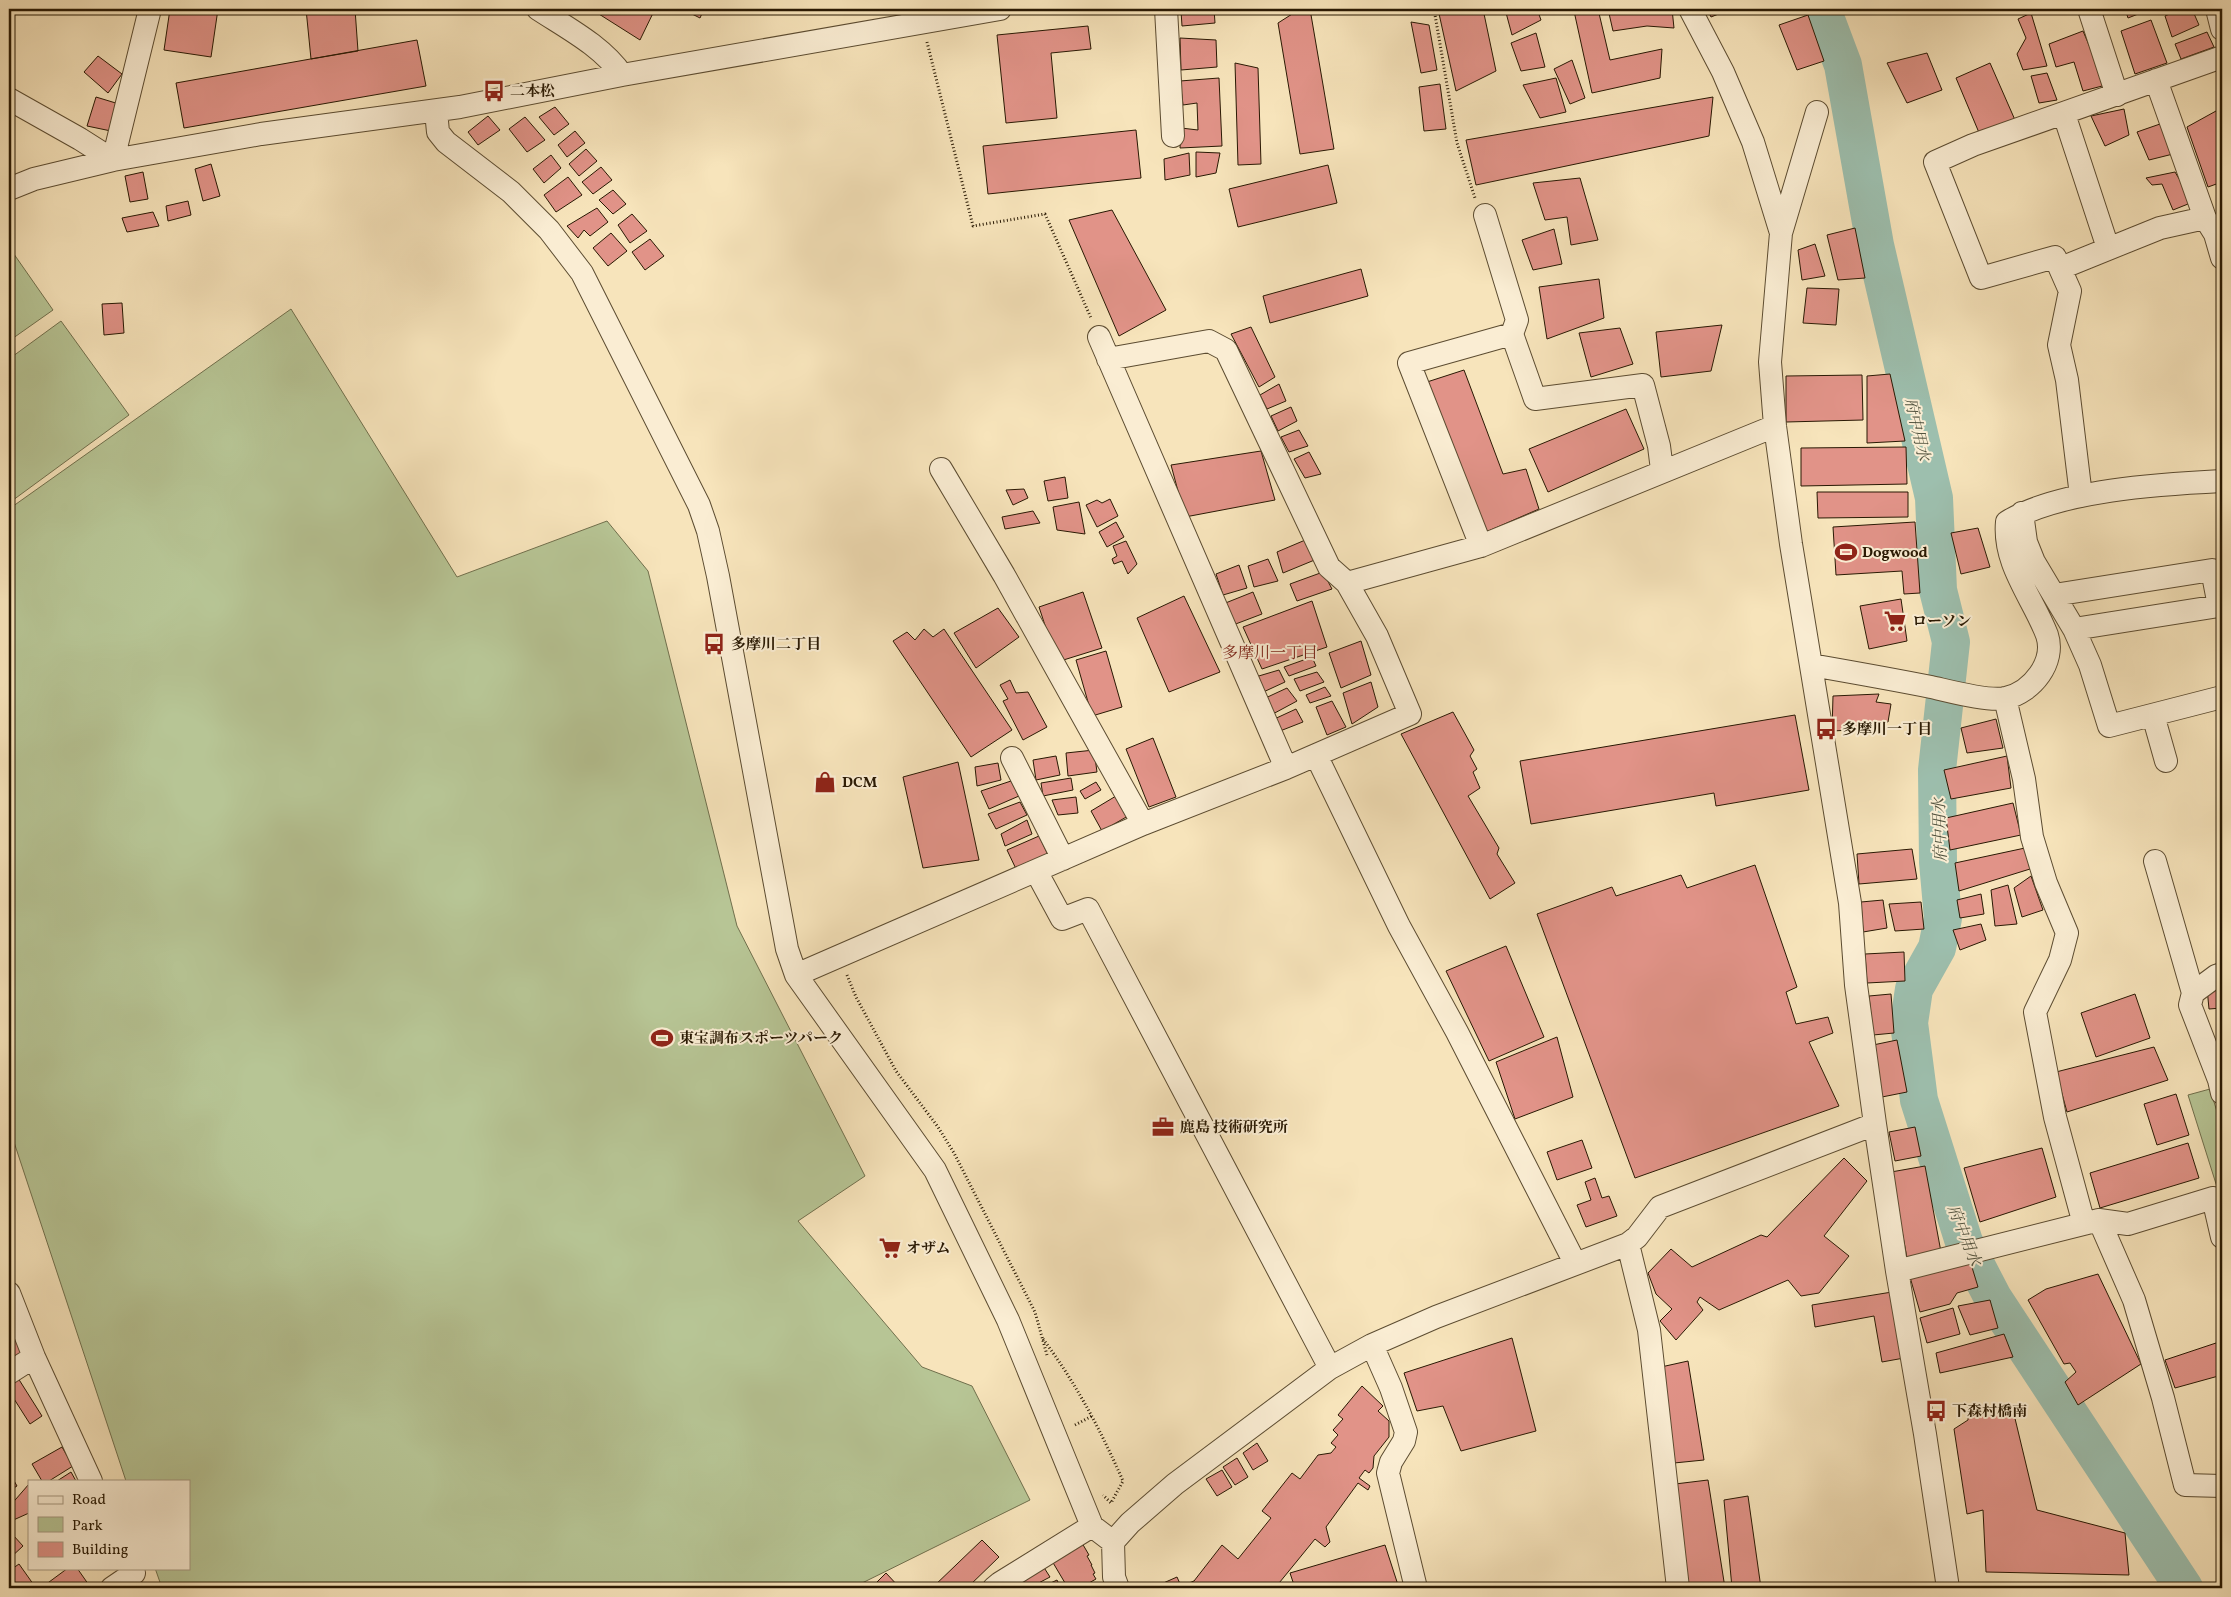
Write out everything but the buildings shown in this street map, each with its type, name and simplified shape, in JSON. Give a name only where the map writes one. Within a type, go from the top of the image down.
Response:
[{"type":"street","points":[[113,160],[150,9]]},
{"type":"street","points":[[538,9],[613,61],[622,75]]},
{"type":"street","points":[[1166,9],[1173,136]]},
{"type":"street","points":[[1690,9],[1723,72],[1753,142],[1780,234]]},
{"type":"street","points":[[2089,9],[2117,95]]},
{"type":"street","points":[[2217,9],[2222,29]]},
{"type":"street","points":[[9,189],[34,179],[113,160],[261,134],[436,111],[622,75],[987,10]]},
{"type":"street","points":[[2081,496],[2067,380],[2058,345],[2070,292],[2061,268],[2055,257],[1981,278],[1935,162],[1973,145],[2222,57]]},
{"type":"street","points":[[2156,80],[2214,228],[2222,258]]},
{"type":"street","points":[[9,99],[113,160]]},
{"type":"street","points":[[436,111],[438,132],[446,142],[511,192],[549,230],[582,273],[699,505],[708,531],[718,576],[788,949],[796,975],[935,1170],[1008,1320],[1092,1526],[1113,1542]]},
{"type":"street","points":[[1817,112],[1780,234],[1770,362],[1775,426],[1811,665],[1850,903],[1856,985],[1875,1124],[1948,1588]]},
{"type":"street","points":[[2064,114],[2108,248]]},
{"type":"street","points":[[1485,214],[1517,320],[1512,334],[1534,399],[1643,385],[1659,446],[1662,470]]},
{"type":"street","points":[[2061,268],[2160,228],[2214,228]]},
{"type":"street","points":[[1481,546],[1409,364],[1512,334]]},
{"type":"street","points":[[1099,337],[1286,768]]},
{"type":"street","points":[[796,975],[1143,824],[1286,768],[1410,714],[1377,636],[1347,583],[1329,566],[1226,350],[1209,341],[1108,359]]},
{"type":"street","points":[[1347,583],[1481,546],[1662,470],[1775,426]]},
{"type":"street","points":[[942,470],[1004,575],[1143,824]]},
{"type":"street","points":[[1811,665],[1963,694],[2005,698],[2034,682],[2047,663],[2049,651],[2047,636],[2015,571],[2008,546],[2007,522],[2022,513],[2081,496],[2182,483],[2222,481]]},
{"type":"street","points":[[2022,513],[2026,542],[2034,562],[2074,629],[2090,665],[2109,726],[2222,697]]},
{"type":"street","points":[[2054,595],[2212,570],[2219,606],[2074,629]]},
{"type":"street","points":[[2005,698],[2024,779],[2032,837],[2046,883],[2067,933],[2060,960],[2035,1012],[2055,1117],[2092,1222],[2134,1300],[2186,1485],[2222,1486]]},
{"type":"street","points":[[2152,714],[2166,761]]},
{"type":"street","points":[[1316,755],[1399,926],[1457,1032],[1575,1262]]},
{"type":"street","points":[[1012,758],[1063,859]]},
{"type":"street","points":[[2155,862],[2193,993],[2190,1005],[2219,1080],[2222,1093]]},
{"type":"street","points":[[1036,871],[1062,919],[1088,909],[1330,1368]]},
{"type":"street","points":[[2193,993],[2210,980],[2222,974]]},
{"type":"street","points":[[1118,1588],[1114,1577],[1113,1542],[1130,1523],[1175,1484],[1330,1368],[1372,1344],[1575,1262],[1628,1244],[1660,1207],[1875,1124]]},
{"type":"street","points":[[1897,1271],[2092,1222],[2128,1224],[2217,1200],[2222,1237]]},
{"type":"street","points":[[1628,1244],[1649,1330],[1678,1588]]},
{"type":"street","points":[[9,1292],[34,1357],[91,1480]]},
{"type":"street","points":[[1372,1344],[1391,1388],[1406,1432],[1404,1441],[1391,1462],[1388,1473],[1416,1588]]},
{"type":"street","points":[[9,1373],[34,1357]]},
{"type":"street","points":[[994,1588],[1046,1553],[1092,1526]]},
{"type":"street","points":[[112,1588],[135,1576]]},
{"type":"path","points":[[1434,9],[1457,143],[1478,206],[1485,214]]},
{"type":"path","points":[[922,22],[973,226],[1045,214],[1099,337]]},
{"type":"path","points":[[1043,1339],[1058,1358],[1092,1416],[1123,1481],[1111,1503]]},
{"type":"path","points":[[1074,1424],[1092,1416]]},
{"type":"green space","points":[[9,247],[53,310],[9,341]]},
{"type":"green space","points":[[291,309],[457,577],[607,521],[648,571],[737,926],[865,1176],[798,1221],[922,1367],[972,1386],[1030,1500],[852,1588],[162,1588],[156,1570],[190,1570],[190,1480],[126,1480],[9,1127],[9,509]]},
{"type":"green space","points":[[61,321],[129,415],[9,503],[9,359]]},
{"type":"green space","points":[[2210,1089],[2222,1128],[2222,1186],[2217,1187],[2188,1095]]},
{"type":"waterway","name":"府中用水","points":[[1822,9],[1843,65],[1875,245],[1934,498],[1938,590],[1951,642],[1937,770],[1938,862],[1943,918],[1937,948],[1914,989],[1909,1023],[1919,1100],[1964,1242],[1993,1298],[2184,1588]]},
{"type":"place","name":"二本松","points":[[494,91]]},
{"type":"place","name":"Dogwood","points":[[1846,552]]},
{"type":"place","name":"ローソン","points":[[1895,621]]},
{"type":"place","name":"多摩川二丁目","points":[[714,644]]},
{"type":"place","name":"多摩川一丁目","points":[[1826,729]]},
{"type":"place","name":"DCM","points":[[825,782]]},
{"type":"place","name":"東宝調布スポーツパーク","points":[[662,1038]]},
{"type":"place","name":"鹿島 技術研究所","points":[[1163,1127]]},
{"type":"place","name":"オザム","points":[[890,1248]]},
{"type":"place","name":"下森村橋南","points":[[1936,1411]]},
{"type":"district","name":"多摩川一丁目","points":[[1270,652]]}]
